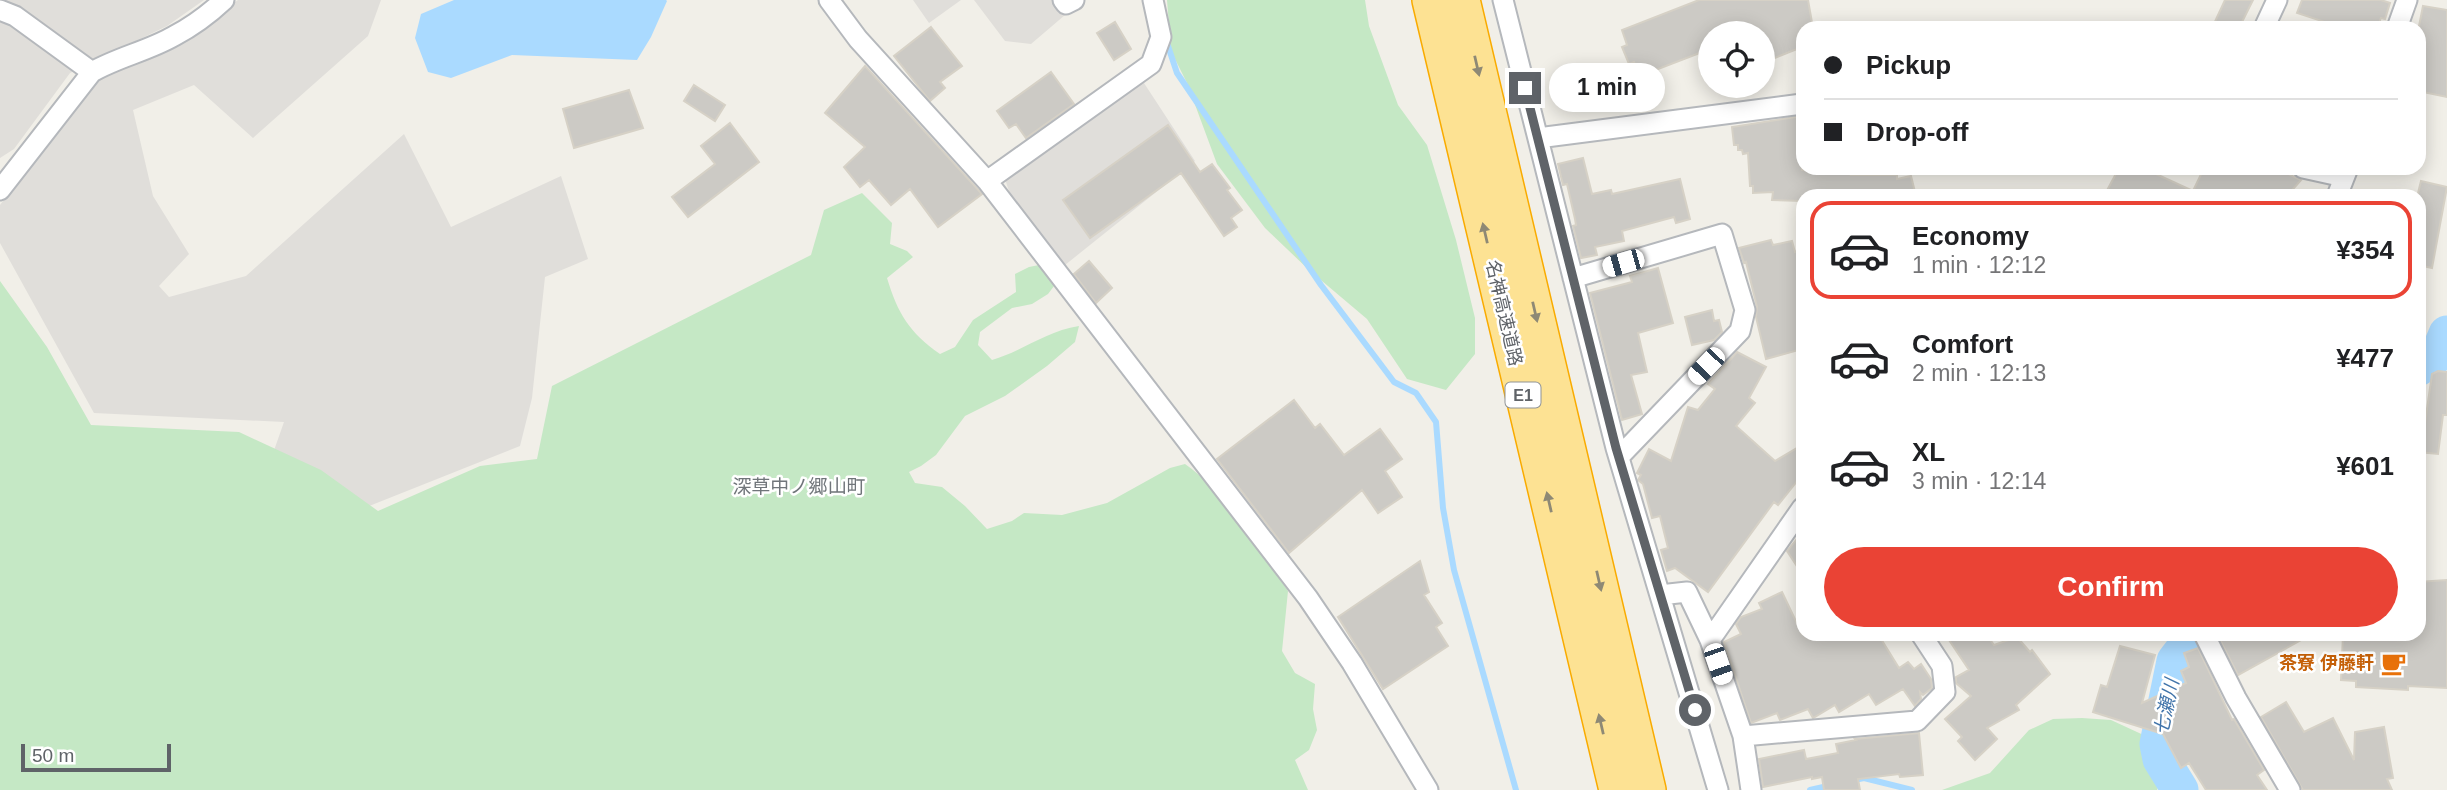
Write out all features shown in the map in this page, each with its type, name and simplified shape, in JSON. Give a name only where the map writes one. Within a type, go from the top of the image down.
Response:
[{"type":"highway","name":"名神高速道路","points":[[1430,0],[1617,790]]},
{"type":"highway","name":"名神高速道路","points":[[1462,0],[1648,790]]},
{"type":"street","points":[[0,190],[92,72],[112,61],[173,37],[208,15],[225,0]]},
{"type":"street","points":[[829,0],[858,38],[987,181],[1308,598],[1352,663],[1428,790]]},
{"type":"street","points":[[1063,0],[1066,4],[1074,0]]},
{"type":"street","points":[[987,181],[1151,64],[1161,37],[1153,0]]},
{"type":"street","points":[[1503,0],[1619,457],[1718,790]]},
{"type":"street","points":[[2267,21],[2277,0]]},
{"type":"street","points":[[2400,21],[2407,0]]},
{"type":"street","points":[[0,10],[15,16],[92,72]]},
{"type":"street","points":[[1538,138],[1796,105]]},
{"type":"street","points":[[1573,278],[1722,234],[1745,310],[1740,331],[1619,457]]},
{"type":"street","points":[[1710,640],[1796,517]]},
{"type":"street","points":[[1660,595],[1687,592],[1710,640],[1744,736],[1751,790]]},
{"type":"street","points":[[1744,736],[1917,721],[1945,692],[1942,666],[1926,641]]},
{"type":"street","points":[[2208,641],[2236,698],[2290,790]]},
{"type":"shaded area","points":[[0,0],[204,0],[167,26],[70,73],[14,149],[0,158]]},
{"type":"shaded area","points":[[238,0],[381,0],[368,36],[253,138],[194,85],[133,110],[153,196],[189,254],[159,286],[169,297],[246,276],[404,134],[451,227],[561,176],[588,259],[545,277],[532,398],[520,446],[329,522],[252,513],[284,422],[94,413],[0,243],[0,205],[98,77],[177,42]]},
{"type":"shaded area","points":[[913,0],[961,0],[929,23]]},
{"type":"shaded area","points":[[974,0],[1055,0],[1065,15],[1031,44],[1005,41]]},
{"type":"shaded area","points":[[1142,80],[1195,161],[1060,269],[1011,197],[1004,176]]},
{"type":"green space","points":[[1167,0],[1365,0],[1369,26],[1398,105],[1427,145],[1456,240],[1475,318],[1475,354],[1446,390],[1407,379],[1367,319],[1265,228],[1217,164],[1187,83],[1171,51]]},
{"type":"green space","points":[[862,193],[892,223],[890,244],[907,251],[913,257],[887,278],[906,321],[920,338],[940,354],[955,347],[973,320],[1016,292],[1015,274],[1029,267],[1044,264],[1057,282],[1048,294],[1032,304],[1012,308],[980,332],[978,345],[992,360],[1056,332],[1079,326],[1075,342],[1047,366],[1005,396],[965,416],[936,455],[909,472],[915,483],[942,487],[987,529],[1012,521],[1024,513],[1062,515],[1107,503],[1170,468],[1185,464],[1229,506],[1288,591],[1282,651],[1295,673],[1315,684],[1313,709],[1317,730],[1309,750],[1295,760],[1308,790],[0,790],[0,281],[47,347],[91,425],[239,432],[321,470],[378,511],[480,466],[537,459],[552,386],[811,255],[824,210]]},
{"type":"green space","points":[[2053,719],[2111,720],[2150,738],[2161,779],[2157,790],[1942,790],[1990,773],[2029,730]]},
{"type":"water","points":[[454,0],[667,1],[637,60],[512,55],[451,78],[428,72],[415,38],[421,14]]},
{"type":"building","points":[[1699,0],[1808,0],[1812,21],[1796,21],[1796,49],[1775,58],[1775,21],[1698,21],[1698,54],[1640,76],[1634,62],[1629,64],[1622,47],[1627,45],[1622,30]]},
{"type":"building","points":[[2225,0],[2253,0],[2242,21],[2215,21]]},
{"type":"building","points":[[2302,0],[2381,0],[2390,3],[2385,19],[2381,18],[2380,21],[2322,21],[2297,13]]},
{"type":"building","points":[[2423,6],[2447,10],[2447,97],[2426,93],[2426,21],[2420,21]]},
{"type":"building","points":[[1115,22],[1131,49],[1114,60],[1097,33]]},
{"type":"building","points":[[931,27],[962,66],[940,82],[945,88],[930,101],[894,56]]},
{"type":"building","points":[[865,66],[982,194],[938,227],[910,189],[891,205],[869,180],[860,187],[844,167],[865,147],[825,113]]},
{"type":"building","points":[[1051,72],[1074,104],[1026,138],[1016,124],[1009,128],[997,111]]},
{"type":"building","points":[[694,85],[725,105],[715,121],[684,101]]},
{"type":"building","points":[[629,90],[643,128],[574,148],[563,109]]},
{"type":"building","points":[[1796,117],[1796,175],[1897,175],[1897,179],[1911,176],[1914,189],[1796,189],[1796,201],[1772,200],[1773,192],[1753,193],[1753,186],[1750,186],[1748,153],[1743,154],[1742,150],[1738,150],[1738,145],[1734,145],[1732,127]]},
{"type":"building","points":[[730,123],[759,162],[688,217],[672,197],[715,164],[701,146]]},
{"type":"building","points":[[1168,125],[1200,172],[1212,164],[1230,188],[1227,190],[1242,210],[1231,218],[1237,227],[1224,236],[1181,173],[1090,238],[1063,200]]},
{"type":"building","points":[[1583,158],[1592,194],[1611,190],[1612,194],[1680,179],[1690,219],[1676,223],[1674,217],[1622,231],[1624,241],[1595,247],[1597,255],[1581,258],[1567,184],[1563,185],[1558,164]]},
{"type":"building","points":[[2115,175],[2158,175],[2189,189],[2108,189]]},
{"type":"building","points":[[2201,175],[2290,175],[2301,180],[2293,189],[2194,189]]},
{"type":"building","points":[[2421,181],[2447,187],[2432,268],[2426,267],[2426,189],[2419,189]]},
{"type":"building","points":[[1771,240],[1773,245],[1792,241],[1796,252],[1796,351],[1766,359],[1756,317],[1757,307],[1746,262],[1744,263],[1739,248]]},
{"type":"building","points":[[1089,261],[1112,288],[1096,303],[1074,274]]},
{"type":"building","points":[[1658,268],[1673,323],[1638,333],[1647,372],[1631,375],[1642,414],[1622,420],[1590,293],[1632,282],[1630,276]]},
{"type":"building","points":[[1712,310],[1714,321],[1719,320],[1722,332],[1714,340],[1692,345],[1685,317]]},
{"type":"building","points":[[1737,352],[1766,367],[1749,398],[1755,403],[1736,426],[1775,461],[1796,449],[1796,482],[1778,505],[1774,502],[1708,592],[1675,568],[1667,571],[1661,550],[1668,548],[1660,516],[1652,518],[1643,484],[1638,480],[1641,475],[1637,473],[1649,449],[1671,461],[1688,407],[1698,410],[1715,389],[1708,384]]},
{"type":"building","points":[[2438,371],[2447,372],[2447,415],[2443,415],[2438,454],[2426,453],[2426,416],[2432,374]]},
{"type":"building","points":[[1294,400],[1315,428],[1320,424],[1344,455],[1380,429],[1402,459],[1385,471],[1402,497],[1378,513],[1362,490],[1289,553],[1217,459]]},
{"type":"building","points":[[1796,540],[1796,565],[1787,551]]},
{"type":"building","points":[[1420,561],[1429,592],[1424,595],[1442,623],[1436,627],[1448,646],[1383,689],[1338,617]]},
{"type":"building","points":[[2447,580],[2447,688],[2408,686],[2408,690],[2356,687],[2356,681],[2341,680],[2343,641],[2426,641],[2426,581]]},
{"type":"building","points":[[1782,592],[1796,621],[1796,641],[1882,641],[1899,668],[1908,662],[1914,669],[1921,664],[1931,679],[1932,688],[1923,695],[1920,692],[1921,699],[1915,706],[1903,689],[1876,705],[1869,694],[1839,712],[1835,705],[1813,718],[1808,709],[1780,720],[1777,713],[1751,723],[1724,642],[1741,634],[1736,624],[1741,617],[1762,609],[1759,603]]},
{"type":"building","points":[[1950,641],[1991,641],[1994,645],[2006,641],[2020,641],[2030,652],[2032,650],[2050,674],[2016,705],[2019,710],[1987,728],[1997,739],[1975,760],[1958,741],[1962,737],[1945,719],[1971,696],[1956,683],[1956,677],[1969,670]]},
{"type":"building","points":[[2221,641],[2299,641],[2238,675]]},
{"type":"building","points":[[2120,646],[2155,655],[2142,703],[2186,683],[2181,671],[2189,667],[2184,653],[2198,648],[2232,720],[2234,719],[2264,770],[2257,775],[2267,790],[2206,790],[2189,763],[2181,768],[2163,734],[2093,712],[2101,685],[2107,687]]},
{"type":"building","points":[[2286,702],[2304,732],[2333,718],[2354,760],[2355,732],[2384,727],[2393,778],[2387,779],[2392,790],[2303,790],[2261,717]]},
{"type":"building","points":[[1919,733],[1923,775],[1900,777],[1899,774],[1858,779],[1860,790],[1824,790],[1822,777],[1763,787],[1759,759],[1804,750],[1806,759],[1838,753],[1836,744],[1855,739]]},
{"type":"waterway","points":[[1166,40],[1177,73],[1321,285],[1394,382],[1416,393],[1436,422],[1443,508],[1454,570],[1516,790]]},
{"type":"waterway","name":"七瀬川","points":[[2426,362],[2439,353],[2447,334]]},
{"type":"waterway","name":"七瀬川","points":[[2180,790],[2161,759],[2158,744],[2175,661],[2193,641]]},
{"type":"waterway","points":[[1859,779],[1912,790]]},
{"type":"waterway","points":[[1810,790],[1832,785]]},
{"type":"place","name":"茶寮 伊藤軒","points":[[2394,663]]},
{"type":"district","name":"深草中ノ郷山町","points":[[799,486]]},
{"type":"route","points":[[1525,88],[1616,448],[1695,710]]}]
